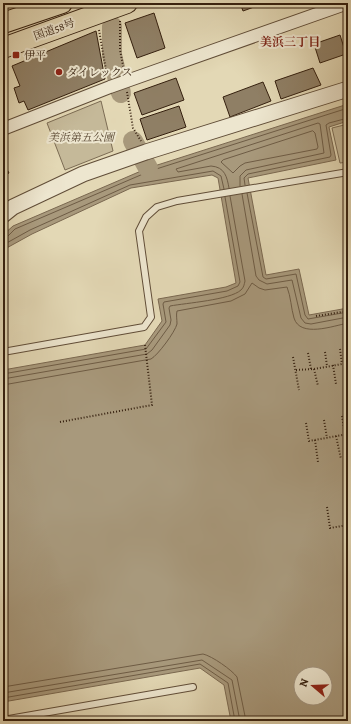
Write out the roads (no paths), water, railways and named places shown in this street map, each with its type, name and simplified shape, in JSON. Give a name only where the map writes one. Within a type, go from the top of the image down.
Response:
[{"type":"highway","name":"国道58号","points":[[3,23],[62,3]]},
{"type":"highway","name":"国道58号","points":[[3,48],[127,3]]},
{"type":"street","points":[[3,129],[109,87],[348,3]]},
{"type":"street","points":[[3,215],[13,207],[83,174],[146,152],[348,89]]},
{"type":"lane","points":[[3,352],[144,327],[151,317],[139,231],[146,217],[157,207],[177,201],[348,172]]},
{"type":"lane","points":[[3,720],[193,687]]},
{"type":"water","points":[[348,104],[348,121],[329,127],[336,160],[248,178],[266,275],[299,269],[309,315],[348,308],[348,721],[231,721],[224,685],[200,668],[3,702],[3,370],[145,345],[162,321],[158,299],[226,287],[236,283],[218,178],[212,175],[131,188],[32,234],[3,250],[3,235],[13,226],[148,168]]},
{"type":"waterway","points":[[112,26],[112,55],[121,93]]},
{"type":"waterway","points":[[133,141],[148,168]]},
{"type":"place","name":"伊平","points":[[16,55]]},
{"type":"place","name":"ダイレックス","points":[[59,72]]},
{"type":"district","name":"美浜三丁目","points":[[290,42]]},
{"type":"park label","name":"美浜第五公園","points":[[81,137]]}]
